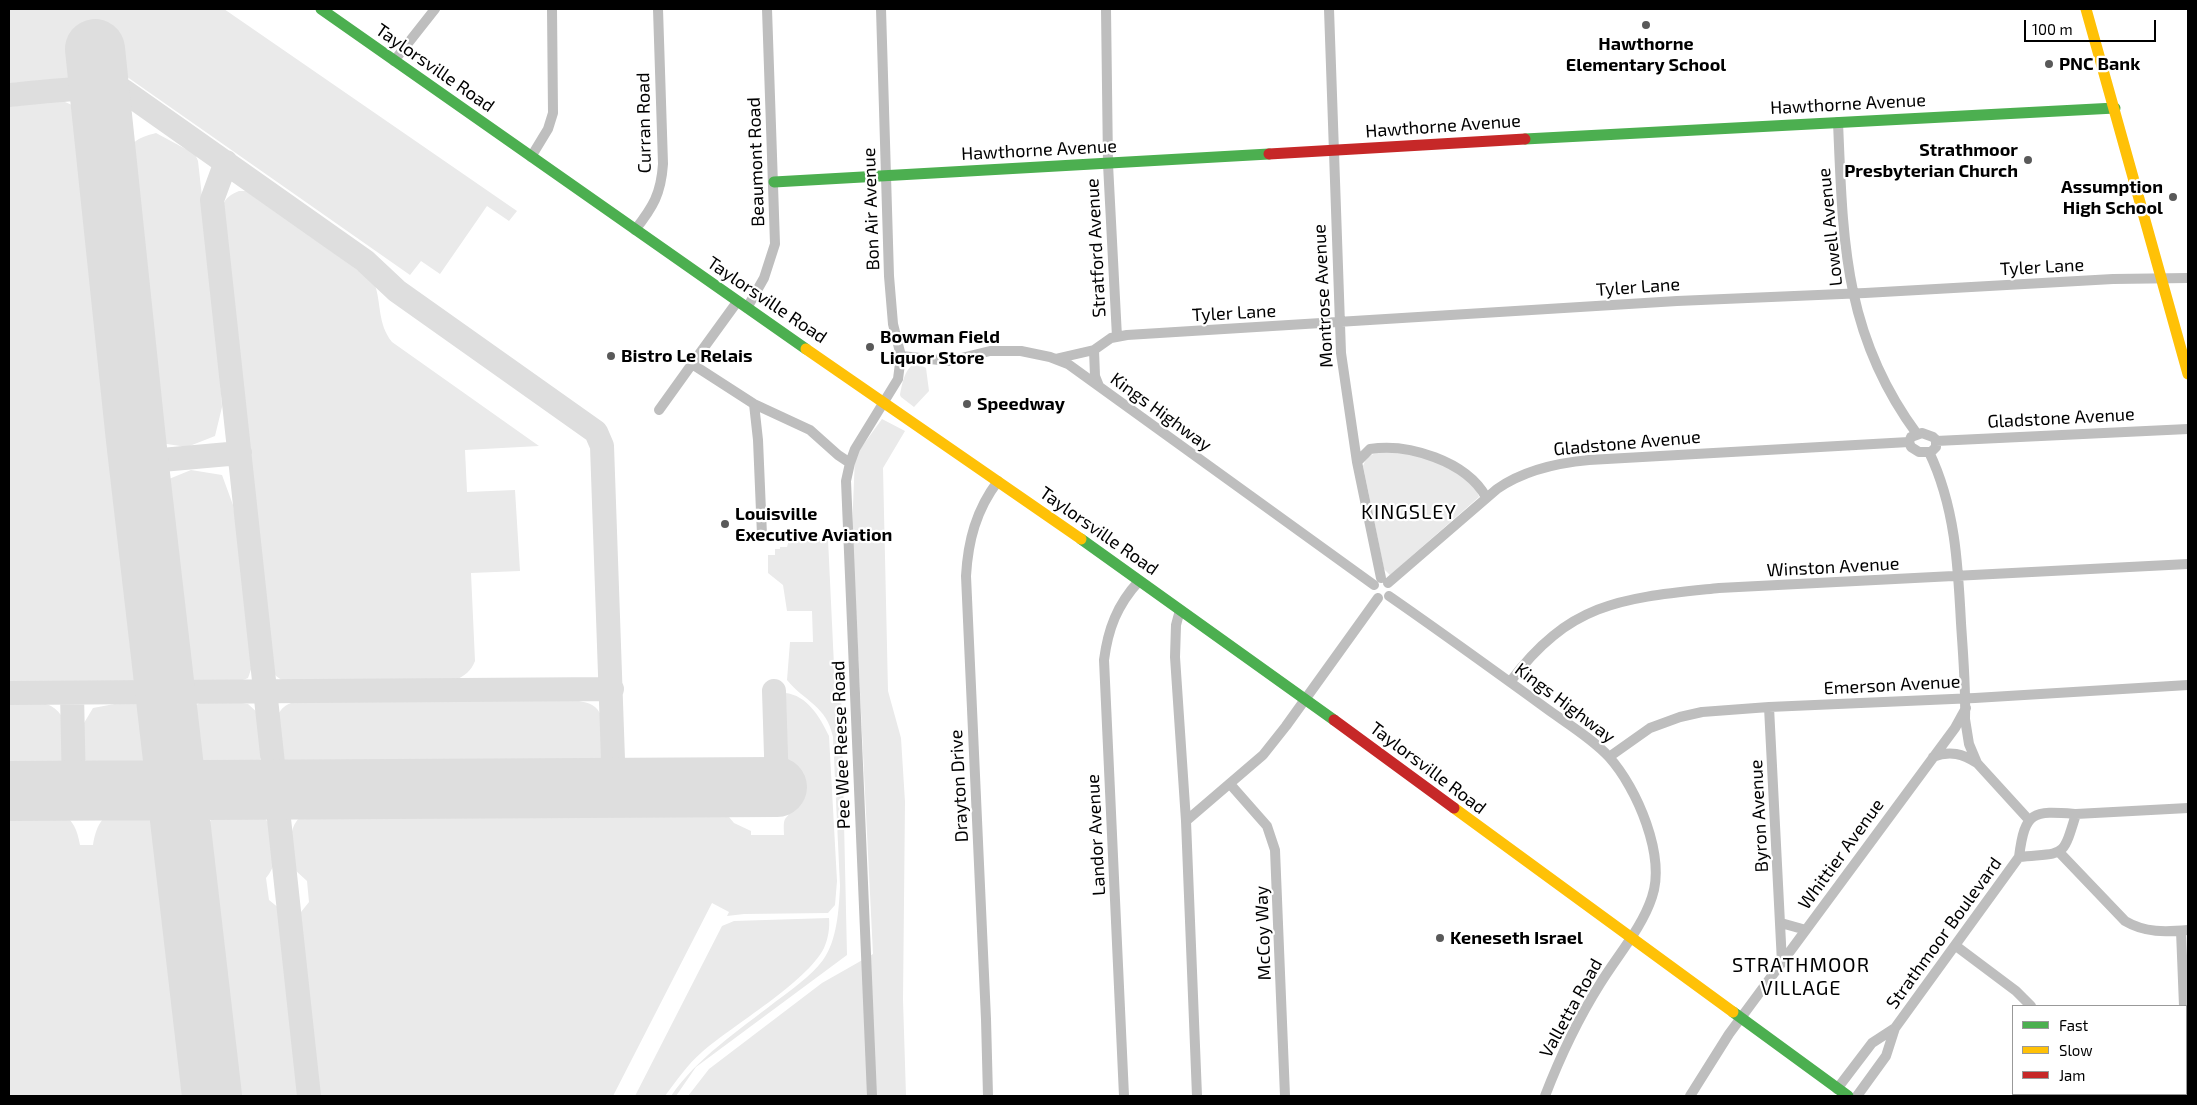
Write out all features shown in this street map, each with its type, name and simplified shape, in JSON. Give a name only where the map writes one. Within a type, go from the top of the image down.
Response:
[{"type":"main road","name":"Taylorsville Road","points":[[321,9],[742,305],[998,481],[1306,699],[1843,1094]]},
{"type":"main road","points":[[2086,9],[2188,374]]},
{"type":"main road","name":"Hawthorne Avenue","points":[[774,182],[1332,151],[1424,144],[2115,108]]},
{"type":"street","points":[[394,60],[435,9]]},
{"type":"street","points":[[532,157],[548,129],[553,113],[552,9]]},
{"type":"street","name":"Curran Road","points":[[635,230],[652,207],[662,181],[658,9]]},
{"type":"street","name":"Beaumont Road","points":[[659,410],[692,364],[760,286],[774,253],[774,182],[767,9]]},
{"type":"street","name":"Bon Air Avenue","points":[[881,9],[885,177],[892,314],[901,356],[898,380],[884,402]]},
{"type":"street","name":"Stratford Avenue","points":[[1106,9],[1108,164],[1117,336]]},
{"type":"street","name":"Montrose Avenue","points":[[1329,9],[1332,151],[1341,353],[1353,438],[1381,582]]},
{"type":"street","name":"Lowell Avenue","points":[[1838,122],[1842,224],[1846,262],[1853,294],[1869,350],[1877,369],[1917,434]]},
{"type":"street","name":"Tyler Lane","points":[[1055,359],[1094,350],[1117,336],[1677,301],[2188,278]]},
{"type":"street","name":"Kings Highway","points":[[901,356],[949,361],[978,352],[1005,350],[1035,353],[1068,364],[1381,582]]},
{"type":"street","points":[[1094,350],[1095,376],[1100,387]]},
{"type":"street","points":[[692,364],[754,404],[810,430],[838,456],[850,464]]},
{"type":"street","name":"Pee Wee Reese Road","points":[[872,1096],[846,481],[855,449],[884,402]]},
{"type":"street","points":[[754,404],[758,440],[762,535]]},
{"type":"street","name":"Gladstone Avenue","points":[[1936,441],[2188,429]]},
{"type":"street","points":[[1917,434],[1928,434],[1936,441],[1936,447],[1929,452],[1914,449],[1909,442],[1911,437],[1917,434]]},
{"type":"street","points":[[1353,438],[1370,449],[1402,448],[1432,456],[1469,477],[1479,486],[1486,497]]},
{"type":"street","name":"Gladstone Avenue","points":[[1381,582],[1508,480],[1529,472],[1570,462],[1712,452],[1909,442]]},
{"type":"street","points":[[1358,462],[1370,449]]},
{"type":"street","points":[[1929,452],[1939,473],[1950,509],[1958,577],[1969,744],[1977,763]]},
{"type":"street","name":"Drayton Drive","points":[[988,1096],[986,1009],[966,576],[967,552],[972,532],[986,498],[998,481]]},
{"type":"street","name":"Winston Avenue","points":[[1510,682],[1530,656],[1559,631],[1588,613],[1612,603],[1647,596],[1719,588],[2188,564]]},
{"type":"street","name":"Landor Avenue","points":[[1124,1096],[1104,660],[1112,621],[1123,600],[1138,581]]},
{"type":"street","points":[[1378,598],[1386,600],[1389,596],[1381,582]]},
{"type":"street","points":[[1186,821],[1263,755],[1306,699],[1378,598],[1381,582]]},
{"type":"street","name":"Kings Highway","points":[[1389,596],[1510,682],[1609,757],[1636,799],[1649,834],[1654,860],[1656,878],[1652,896],[1643,917],[1630,937]]},
{"type":"street","points":[[1180,610],[1176,625],[1175,657],[1186,821],[1197,1096]]},
{"type":"street","name":"Emerson Avenue","points":[[1609,757],[1650,728],[1680,717],[1725,709],[1965,703],[2188,685]]},
{"type":"street","name":"Whittier Avenue","points":[[1690,1096],[1740,1018],[1955,728],[1965,703]]},
{"type":"street","name":"Byron Avenue","points":[[1769,707],[1782,963]]},
{"type":"street","points":[[1932,758],[1942,754],[1956,753],[1966,756],[1977,763],[2029,820]]},
{"type":"street","name":"McCoy Way","points":[[1230,784],[1266,826],[1275,850],[1285,1096]]},
{"type":"street","points":[[2076,814],[2068,842],[2059,852],[2048,856],[2019,857],[2021,837],[2029,820],[2040,813],[2076,814],[2188,808]]},
{"type":"street","points":[[2059,852],[2124,921],[2135,928],[2185,931],[2184,1005]]},
{"type":"street","name":"Strathmoor Boulevard","points":[[1857,1096],[1886,1056],[1895,1028],[2019,857]]},
{"type":"street","points":[[1781,923],[1806,930]]},
{"type":"street","name":"Valletta Road","points":[[1545,1096],[1560,1058],[1582,1016],[1630,937]]},
{"type":"street","points":[[1956,946],[2016,991],[2030,1005]]},
{"type":"street","name":"Strathmoor Boulevard","points":[[1843,1094],[1872,1043],[1895,1028]]},
{"type":"street","points":[[2187,1056],[2188,1096]]},
{"type":"shaded area","points":[[9,9],[224,9],[517,211],[509,221],[487,206],[440,274],[421,261],[410,275],[113,67],[109,48],[80,52],[78,71],[66,79],[9,84]]},
{"type":"shaded area","points":[[65,102],[74,106],[80,112],[88,127],[149,667],[144,675],[131,682],[9,684],[9,104]]},
{"type":"shaded area","points":[[156,133],[195,154],[198,161],[217,331],[222,407],[215,436],[187,447],[160,443],[154,428],[125,160],[132,144],[139,139]]},
{"type":"shaded area","points":[[239,191],[247,191],[374,282],[384,328],[392,342],[539,446],[465,450],[467,492],[515,490],[520,571],[471,573],[475,661],[465,675],[455,680],[283,681],[271,669],[220,222],[221,211],[226,199]]},
{"type":"shaded area","points":[[917,363],[926,368],[929,391],[914,407],[900,395],[907,372]]},
{"type":"shaded area","points":[[882,419],[905,431],[883,468],[888,691],[901,738],[905,802],[903,1000],[906,1096],[688,1096],[709,1069],[822,983],[873,954],[852,530],[855,456]]},
{"type":"shaded area","points":[[1397,451],[1428,458],[1442,464],[1466,480],[1477,491],[1479,497],[1390,575],[1384,569],[1363,466],[1373,454]]},
{"type":"shaded area","points":[[191,470],[222,475],[233,505],[245,579],[254,661],[248,678],[243,680],[204,682],[192,680],[183,671],[180,664],[161,497],[164,481]]},
{"type":"shaded area","points":[[828,539],[835,687],[841,688],[847,955],[696,1067],[676,1096],[671,1096],[681,1082],[693,1069],[706,1057],[813,972],[828,952],[834,934],[838,915],[840,886],[833,737],[826,718],[787,680],[790,642],[813,642],[812,611],[787,611],[783,585],[768,573],[768,555],[775,555],[775,549],[787,547],[789,540]]},
{"type":"shaded area","points":[[785,693],[806,702],[817,715],[829,736],[837,881],[835,905],[828,913],[727,916],[729,912],[712,903],[613,1096],[318,1096],[299,922],[301,912],[309,902],[307,881],[295,870],[290,842],[299,818],[306,812],[316,808],[719,805],[734,823],[751,831],[751,835],[784,835],[784,821],[795,803],[798,789],[795,776],[784,758],[783,698]]},
{"type":"shaded area","points":[[216,699],[248,704],[259,714],[263,733],[262,752],[260,761],[255,768],[247,773],[228,777],[211,774],[200,763],[191,746],[187,727],[189,712],[201,702]]},
{"type":"shaded area","points":[[569,700],[586,702],[595,707],[603,719],[605,727],[606,745],[602,760],[594,769],[579,775],[314,778],[295,772],[285,765],[278,741],[278,715],[284,707],[293,702]]},
{"type":"shaded area","points":[[36,702],[47,704],[58,712],[64,720],[69,740],[67,760],[62,768],[50,777],[26,780],[9,779],[9,703]]},
{"type":"shaded area","points":[[125,702],[141,706],[149,713],[153,721],[155,740],[154,750],[147,767],[134,777],[118,780],[103,775],[84,759],[81,728],[93,708]]},
{"type":"shaded area","points":[[246,808],[257,812],[265,819],[275,837],[275,859],[272,869],[266,878],[269,900],[280,909],[282,917],[298,1042],[301,1096],[228,1096],[200,841],[205,841],[209,824],[217,814],[223,811]]},
{"type":"shaded area","points":[[45,809],[55,811],[71,821],[80,845],[93,845],[100,822],[108,815],[120,809],[137,810],[150,815],[158,825],[164,841],[169,842],[198,1096],[9,1096],[9,810]]},
{"type":"shaded area","points":[[829,918],[827,941],[824,948],[802,975],[702,1052],[687,1067],[665,1096],[635,1096],[722,926],[734,921]]},
{"type":"taxiway","points":[[9,95],[102,88],[124,91],[365,261],[397,291],[596,432],[602,446],[614,788]]},
{"type":"taxiway","points":[[226,162],[212,200],[309,1096]]},
{"type":"taxiway","points":[[139,462],[240,453]]},
{"type":"taxiway","points":[[9,693],[612,689]]},
{"type":"taxiway","points":[[774,691],[777,787]]},
{"type":"taxiway","points":[[72,693],[74,791]]},
{"type":"runway","points":[[95,49],[136,440],[212,1096]]},
{"type":"runway","points":[[9,791],[777,787]]},
{"type":"traffic: fast","points":[[321,9],[806,349]]},
{"type":"traffic: fast","points":[[1525,139],[2115,108]]},
{"type":"traffic: fast","points":[[774,182],[1269,154]]},
{"type":"traffic: fast","points":[[1081,539],[1334,720]]},
{"type":"traffic: fast","points":[[1733,1012],[1848,1096]]},
{"type":"traffic: slow","points":[[2086,9],[2188,374]]},
{"type":"traffic: slow","points":[[806,349],[1081,539]]},
{"type":"traffic: slow","points":[[1454,808],[1733,1012]]},
{"type":"traffic: jam","points":[[1269,154],[1525,139]]},
{"type":"traffic: jam","points":[[1334,720],[1454,808]]},
{"type":"place","name":"Hawthorne Elementary School","points":[[1646,25]]},
{"type":"place","name":"PNC Bank","points":[[2049,64]]},
{"type":"place","name":"Strathmoor Presbyterian Church","points":[[2028,160]]},
{"type":"place","name":"Assumption High School","points":[[2173,197]]},
{"type":"place","name":"Bowman Field Liquor Store","points":[[870,347]]},
{"type":"place","name":"Bistro Le Relais","points":[[611,356]]},
{"type":"place","name":"Speedway","points":[[967,404]]},
{"type":"place","name":"Louisville Executive Aviation","points":[[725,524]]},
{"type":"place","name":"Keneseth Israel","points":[[1440,938]]},
{"type":"district","name":"KINGSLEY","points":[[1409,512]]},
{"type":"district","name":"STRATHMOOR VILLAGE","points":[[1801,976]]}]
